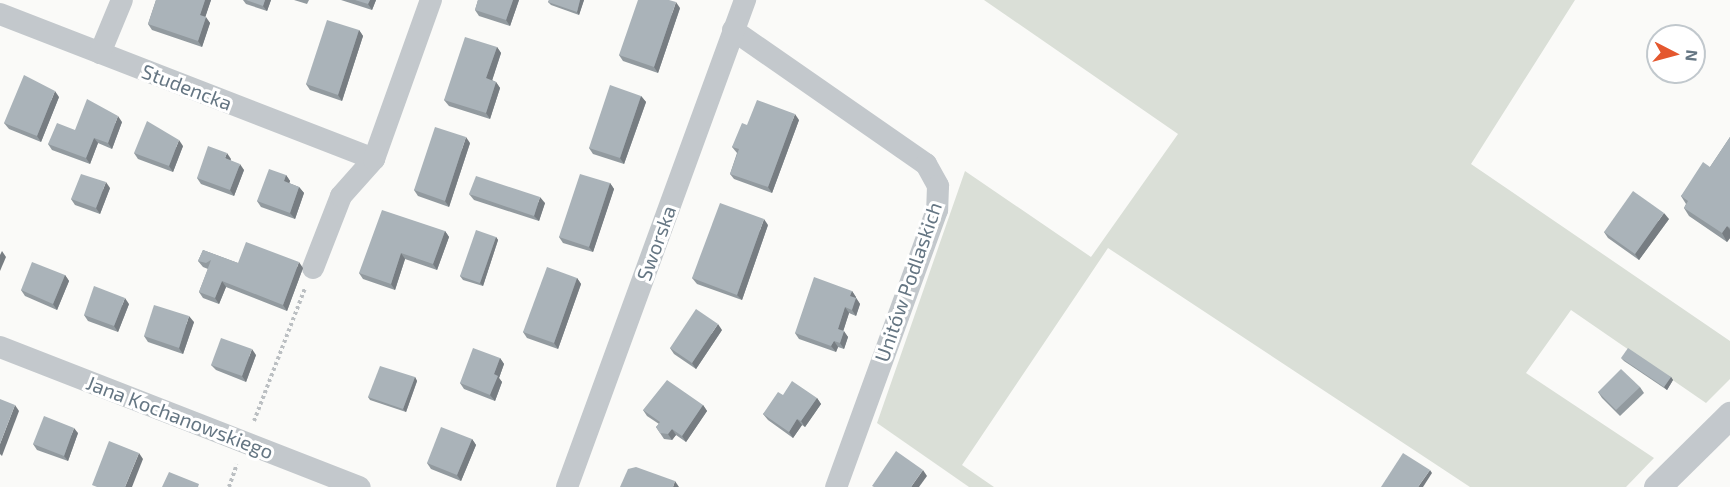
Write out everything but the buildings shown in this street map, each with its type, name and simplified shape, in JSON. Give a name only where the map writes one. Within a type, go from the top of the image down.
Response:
[{"type":"street","points":[[100,53],[122,0]]},
{"type":"street","points":[[313,268],[341,196],[374,159],[431,0]]},
{"type":"street","name":"Sworska","points":[[567,487],[745,0]]},
{"type":"street","name":"Studencka","points":[[0,14],[374,159]]},
{"type":"street","name":"Unitów Podlaskich","points":[[734,30],[926,164],[938,186],[937,210],[836,487]]},
{"type":"street","name":"Jana Kochanowskiego","points":[[0,347],[360,487]]},
{"type":"street","points":[[1657,487],[1730,415]]},
{"type":"path","points":[[246,442],[313,268]]},
{"type":"shaded area","points":[[984,0],[1575,0],[1471,164],[1730,341],[1730,379],[1706,403],[1571,310],[1526,373],[1654,458],[1626,487],[1470,487],[1108,248],[962,465],[994,487],[969,487],[877,423],[965,171],[1091,257],[1178,134]]}]
